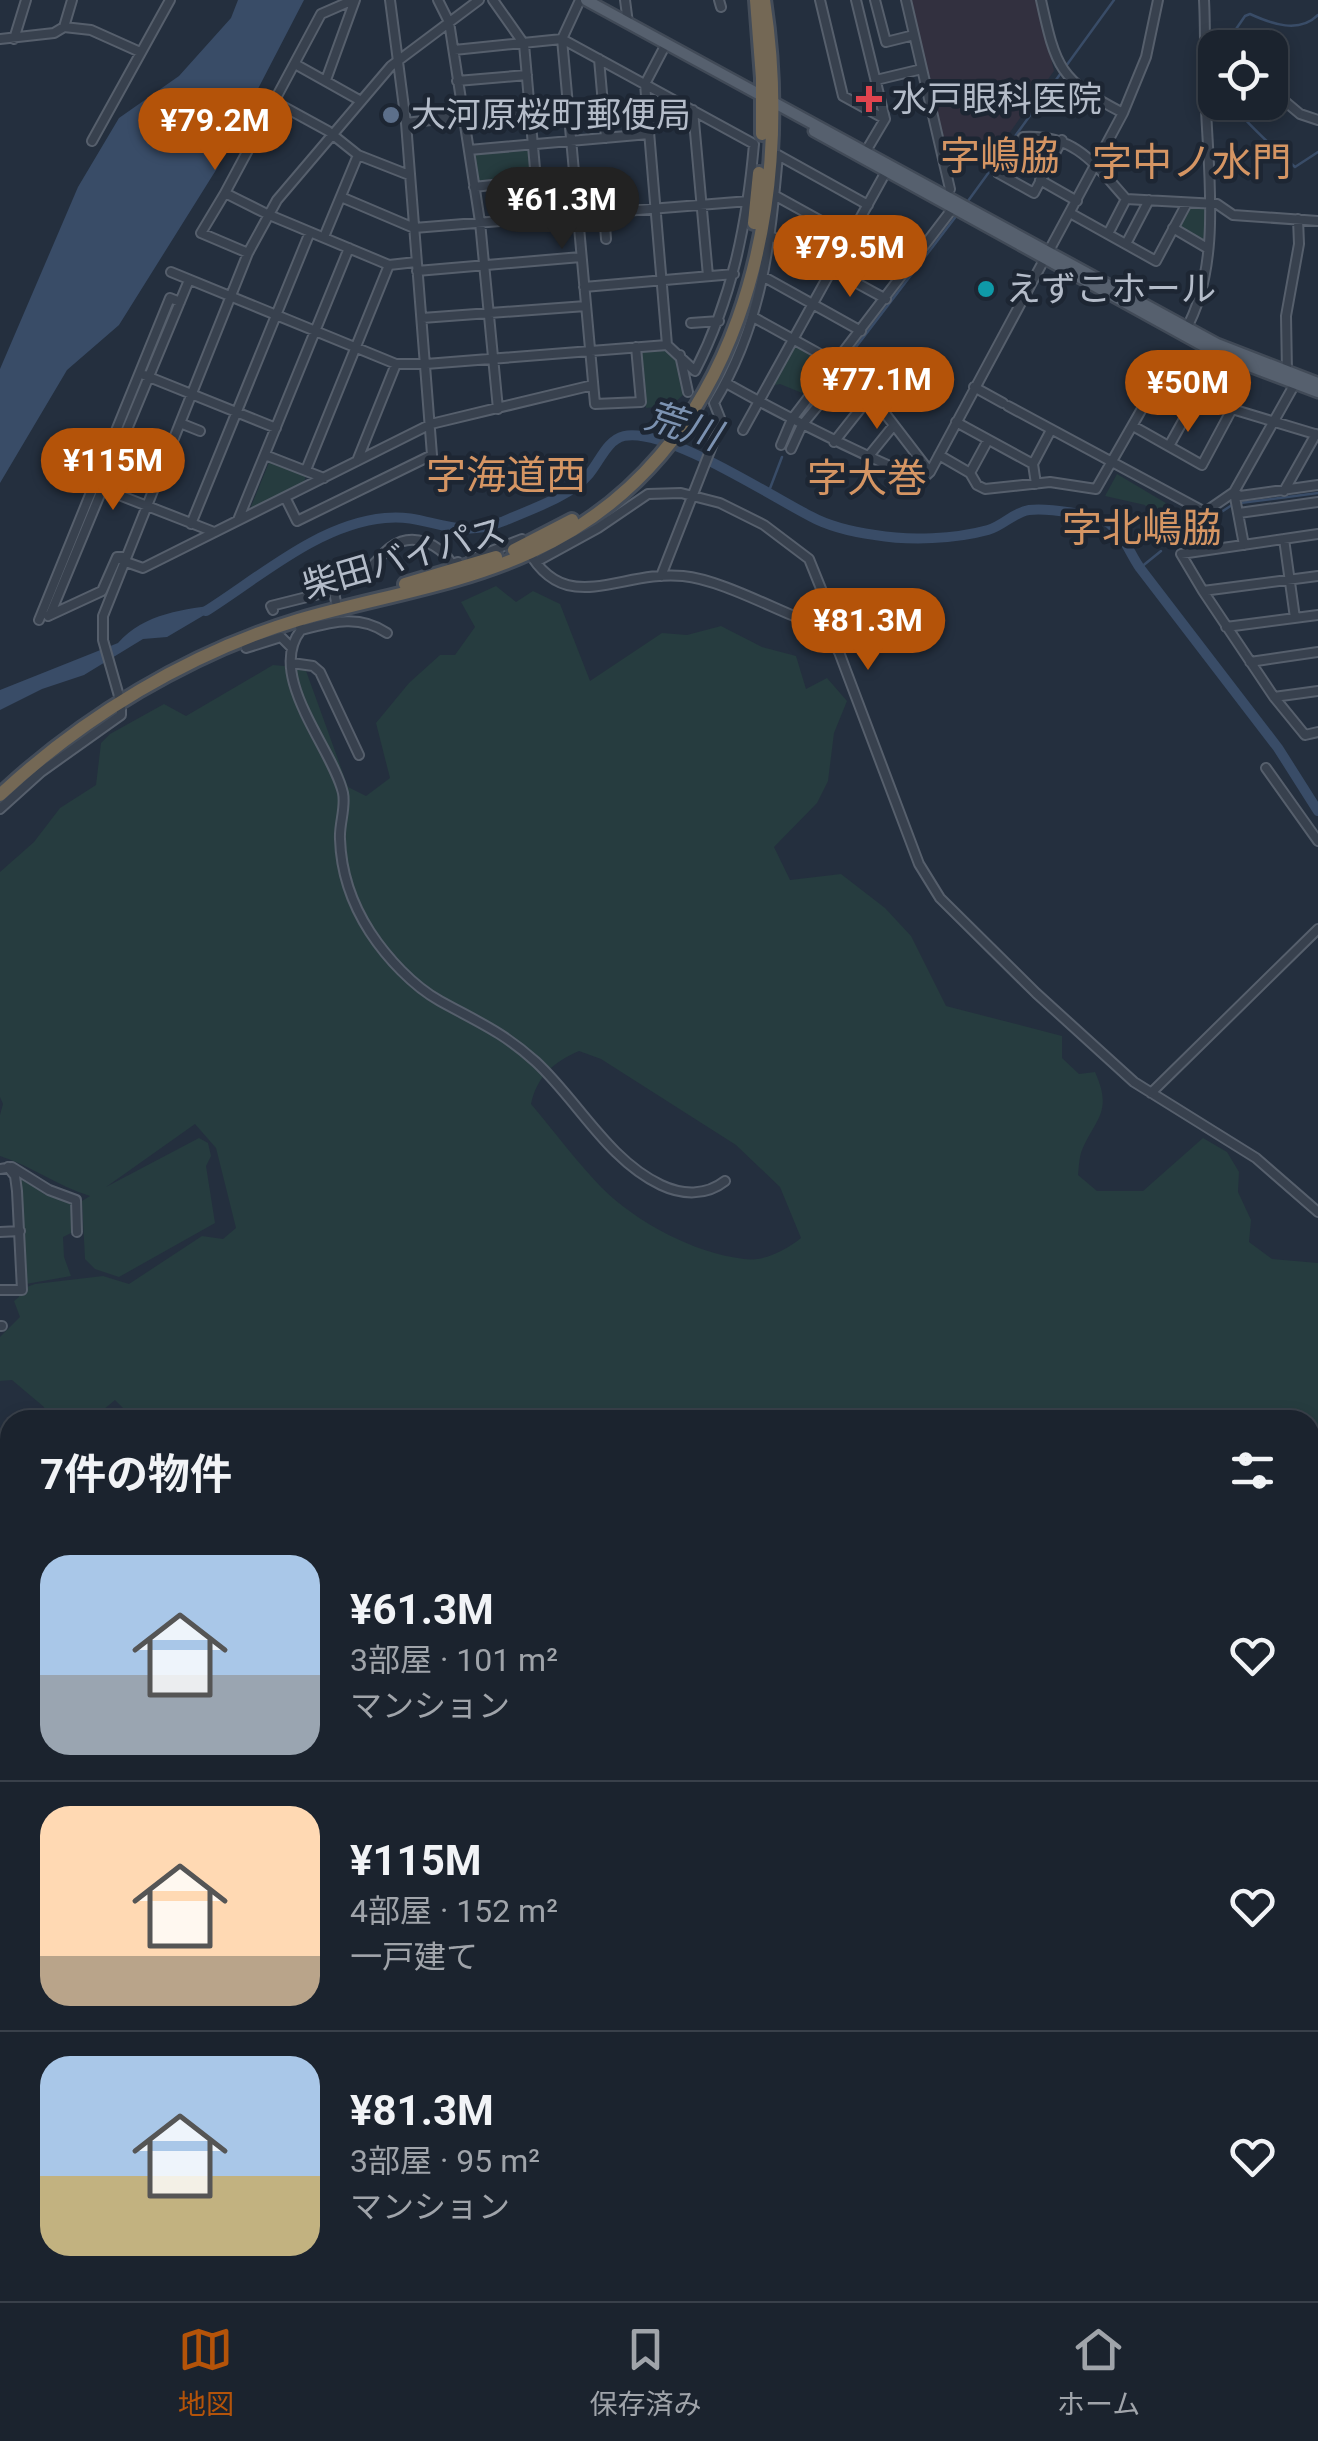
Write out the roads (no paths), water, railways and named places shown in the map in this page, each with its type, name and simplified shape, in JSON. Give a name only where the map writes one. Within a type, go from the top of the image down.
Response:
[{"type":"highway","name":"柴田バイパス","points":[[756,0],[769,102]]},
{"type":"highway","name":"柴田バイパス","points":[[0,794],[119,699],[233,643],[449,582],[530,553],[613,500],[652,465],[722,360],[747,295],[766,199],[769,102],[764,0]]},
{"type":"highway","name":"柴田バイパス","points":[[0,784],[33,756],[164,668],[226,637],[334,594],[530,553],[596,504],[650,456],[684,418]]},
{"type":"main road","points":[[583,0],[1235,362],[1318,382]]},
{"type":"main road","points":[[769,102],[866,151],[889,168]]},
{"type":"main road","points":[[1294,377],[1318,392]]},
{"type":"street","points":[[14,39],[26,0]]},
{"type":"street","points":[[64,27],[72,0]]},
{"type":"street","points":[[92,140],[170,0]]},
{"type":"street","points":[[248,253],[201,232],[321,14],[354,0]]},
{"type":"street","points":[[326,80],[354,0]]},
{"type":"street","points":[[285,497],[297,520],[432,455],[406,122],[390,0]]},
{"type":"street","points":[[438,0],[449,22],[480,222],[498,409]]},
{"type":"street","points":[[0,809],[52,764],[119,718],[119,699],[102,640],[102,622],[124,559],[267,214],[398,59],[479,0]]},
{"type":"street","points":[[493,0],[524,44],[536,180]]},
{"type":"street","points":[[583,0],[562,38],[595,404],[641,402],[636,347]]},
{"type":"street","points":[[625,0],[628,23]]},
{"type":"street","points":[[820,0],[843,96],[884,119]]},
{"type":"street","points":[[856,0],[884,119],[866,151]]},
{"type":"street","points":[[876,0],[886,42],[914,35]]},
{"type":"street","points":[[906,0],[950,189]]},
{"type":"street","points":[[1041,0],[1051,46],[1066,76],[1123,113]]},
{"type":"street","points":[[726,383],[834,442],[922,480],[930,472],[1123,113],[1146,57],[1158,0]]},
{"type":"street","points":[[1185,332],[1206,276],[1209,204],[1204,0]]},
{"type":"street","points":[[0,39],[54,33],[64,27],[91,30],[140,52]]},
{"type":"street","points":[[170,272],[396,364],[668,345],[695,370],[719,321],[734,274],[749,201],[754,144],[562,38],[454,50]]},
{"type":"street","points":[[666,44],[644,84],[668,345]]},
{"type":"street","points":[[599,59],[611,138],[617,151]]},
{"type":"street","points":[[295,64],[361,101]]},
{"type":"street","points":[[876,80],[922,70]]},
{"type":"street","points":[[457,80],[527,76]]},
{"type":"street","points":[[275,102],[332,134],[358,154],[409,175]]},
{"type":"street","points":[[1288,104],[1300,114],[1318,120]]},
{"type":"street","points":[[406,122],[530,108]]},
{"type":"street","points":[[693,110],[708,276]]},
{"type":"street","points":[[469,150],[649,134]]},
{"type":"street","points":[[1062,140],[1034,193],[998,173],[1023,137],[1062,140],[1096,166],[1126,199],[1217,204],[1234,216],[1318,221]]},
{"type":"street","points":[[324,238],[358,154]]},
{"type":"street","points":[[661,576],[720,428],[720,418],[712,403],[726,383],[753,317],[764,277],[778,155],[868,205]]},
{"type":"street","points":[[743,430],[889,168]]},
{"type":"street","points":[[474,186],[574,176]]},
{"type":"street","points":[[1040,180],[1077,200]]},
{"type":"street","points":[[225,193],[389,264],[484,266],[581,258]]},
{"type":"street","points":[[774,196],[914,262]]},
{"type":"street","points":[[341,197],[414,228],[749,201]]},
{"type":"street","points":[[1108,234],[1126,199]]},
{"type":"street","points":[[1126,244],[1149,200]]},
{"type":"street","points":[[1070,214],[1156,261],[1187,203]]},
{"type":"street","points":[[780,446],[842,366],[861,331],[961,209]]},
{"type":"street","points":[[604,212],[606,240]]},
{"type":"street","points":[[1244,545],[1235,496],[1294,377],[1286,316],[1299,244],[1298,219]]},
{"type":"street","points":[[578,229],[594,228]]},
{"type":"street","points":[[1174,228],[1206,248]]},
{"type":"street","points":[[191,524],[310,232]]},
{"type":"street","points":[[768,235],[886,299]]},
{"type":"street","points":[[238,520],[349,248]]},
{"type":"street","points":[[306,470],[389,264]]},
{"type":"street","points":[[584,287],[734,274]]},
{"type":"street","points":[[764,277],[861,331]]},
{"type":"street","points":[[189,280],[180,302],[170,298],[50,615],[102,591],[116,557],[144,568],[431,424],[593,384]]},
{"type":"street","points":[[422,318],[586,306]]},
{"type":"street","points":[[753,317],[842,366],[872,394],[930,472]]},
{"type":"street","points":[[691,323],[719,321]]},
{"type":"street","points":[[680,355],[688,392]]},
{"type":"street","points":[[357,461],[396,364]]},
{"type":"street","points":[[939,455],[970,473],[977,485],[985,489],[1050,482],[1096,489],[1163,372],[1232,409],[1317,434],[1284,491]]},
{"type":"street","points":[[144,375],[276,428]]},
{"type":"street","points":[[974,387],[1201,512],[1235,496],[1318,485]]},
{"type":"street","points":[[1170,446],[1200,392]]},
{"type":"street","points":[[834,442],[872,394]]},
{"type":"street","points":[[1133,426],[1202,464],[1232,409]]},
{"type":"street","points":[[791,449],[797,422]]},
{"type":"street","points":[[956,422],[1033,464]]},
{"type":"street","points":[[180,423],[200,431]]},
{"type":"street","points":[[868,457],[894,425]]},
{"type":"street","points":[[1036,484],[1033,464],[1051,430]]},
{"type":"street","points":[[970,473],[988,440]]},
{"type":"street","points":[[265,455],[324,478]]},
{"type":"street","points":[[98,487],[214,532]]},
{"type":"street","points":[[530,553],[575,542],[648,494],[666,491],[694,496],[745,513],[809,559],[843,643],[839,652]]},
{"type":"street","points":[[1238,513],[1318,502]]},
{"type":"street","points":[[1318,534],[1181,554],[1274,697],[1305,735],[1318,732]]},
{"type":"street","points":[[272,610],[272,606],[323,593],[334,594],[395,544],[408,540],[442,548],[452,564],[522,539],[553,578],[577,588],[661,576],[702,580],[806,621],[839,652],[931,888],[1036,993],[1150,1093],[1256,1158],[1318,1212]]},
{"type":"street","points":[[1284,539],[1295,618]]},
{"type":"street","points":[[1203,591],[1318,576]]},
{"type":"street","points":[[1226,627],[1318,614]]},
{"type":"street","points":[[388,633],[362,620],[300,625],[292,648],[304,713],[342,789],[340,837],[347,883],[362,918],[383,950],[423,990],[486,1023],[522,1049],[634,1169],[656,1183],[691,1192],[713,1190],[725,1182]]},
{"type":"street","points":[[246,648],[281,637],[292,648]]},
{"type":"street","points":[[1250,662],[1318,652]]},
{"type":"street","points":[[292,663],[313,666],[320,672],[358,755]]},
{"type":"street","points":[[1274,697],[1318,691]]},
{"type":"street","points":[[1266,768],[1318,840]]},
{"type":"street","points":[[1150,1093],[1318,930]]},
{"type":"street","points":[[0,1290],[22,1290],[16,1181],[4,1168]]},
{"type":"street","points":[[4,1168],[27,1174],[49,1190],[76,1200],[77,1232]]},
{"type":"street","points":[[0,1232],[20,1232]]},
{"type":"water","points":[[238,0],[304,0],[216,170],[119,325],[67,370],[0,483],[0,369],[78,187],[119,118],[179,76],[231,18]]},
{"type":"water","points":[[223,604],[167,637],[143,639],[84,675],[42,689],[0,710],[0,690],[118,643],[153,619]]},
{"type":"waterway","points":[[968,201],[1114,0]]},
{"type":"waterway","points":[[1235,30],[1250,14],[1294,26],[1318,15]]},
{"type":"waterway","points":[[1246,120],[1295,167],[1318,152]]},
{"type":"waterway","points":[[843,364],[957,215]]},
{"type":"waterway","points":[[800,419],[838,370]]},
{"type":"waterway","points":[[786,447],[796,426]]},
{"type":"waterway","name":"荒川","points":[[206,611],[291,554],[361,522],[401,518],[470,529],[486,527],[538,507],[581,482],[608,446],[624,436],[642,436],[691,452],[818,520],[867,534],[947,537],[988,530],[1029,510],[1083,515],[1103,520],[1119,534],[1140,568],[1278,748],[1318,811]]},
{"type":"waterway","points":[[769,491],[782,457]]},
{"type":"waterway","points":[[1240,503],[1318,493]]},
{"type":"waterway","points":[[1200,526],[1232,505]]},
{"type":"waterway","points":[[1140,568],[1161,551]]},
{"type":"tunnel","points":[[688,392],[710,404]]},
{"type":"place","name":"水戸眼科医院","points":[[869,99]]},
{"type":"place","name":"大河原桜町郵便局","points":[[391,115]]},
{"type":"place","name":"えずこホール","points":[[986,289]]},
{"type":"district","name":"字嶋脇","points":[[1000,156]]},
{"type":"district","name":"字中ノ水門","points":[[1192,162]]},
{"type":"district","name":"字海道西","points":[[506,475]]},
{"type":"district","name":"字大巻","points":[[867,478]]},
{"type":"district","name":"字北嶋脇","points":[[1142,528]]}]
